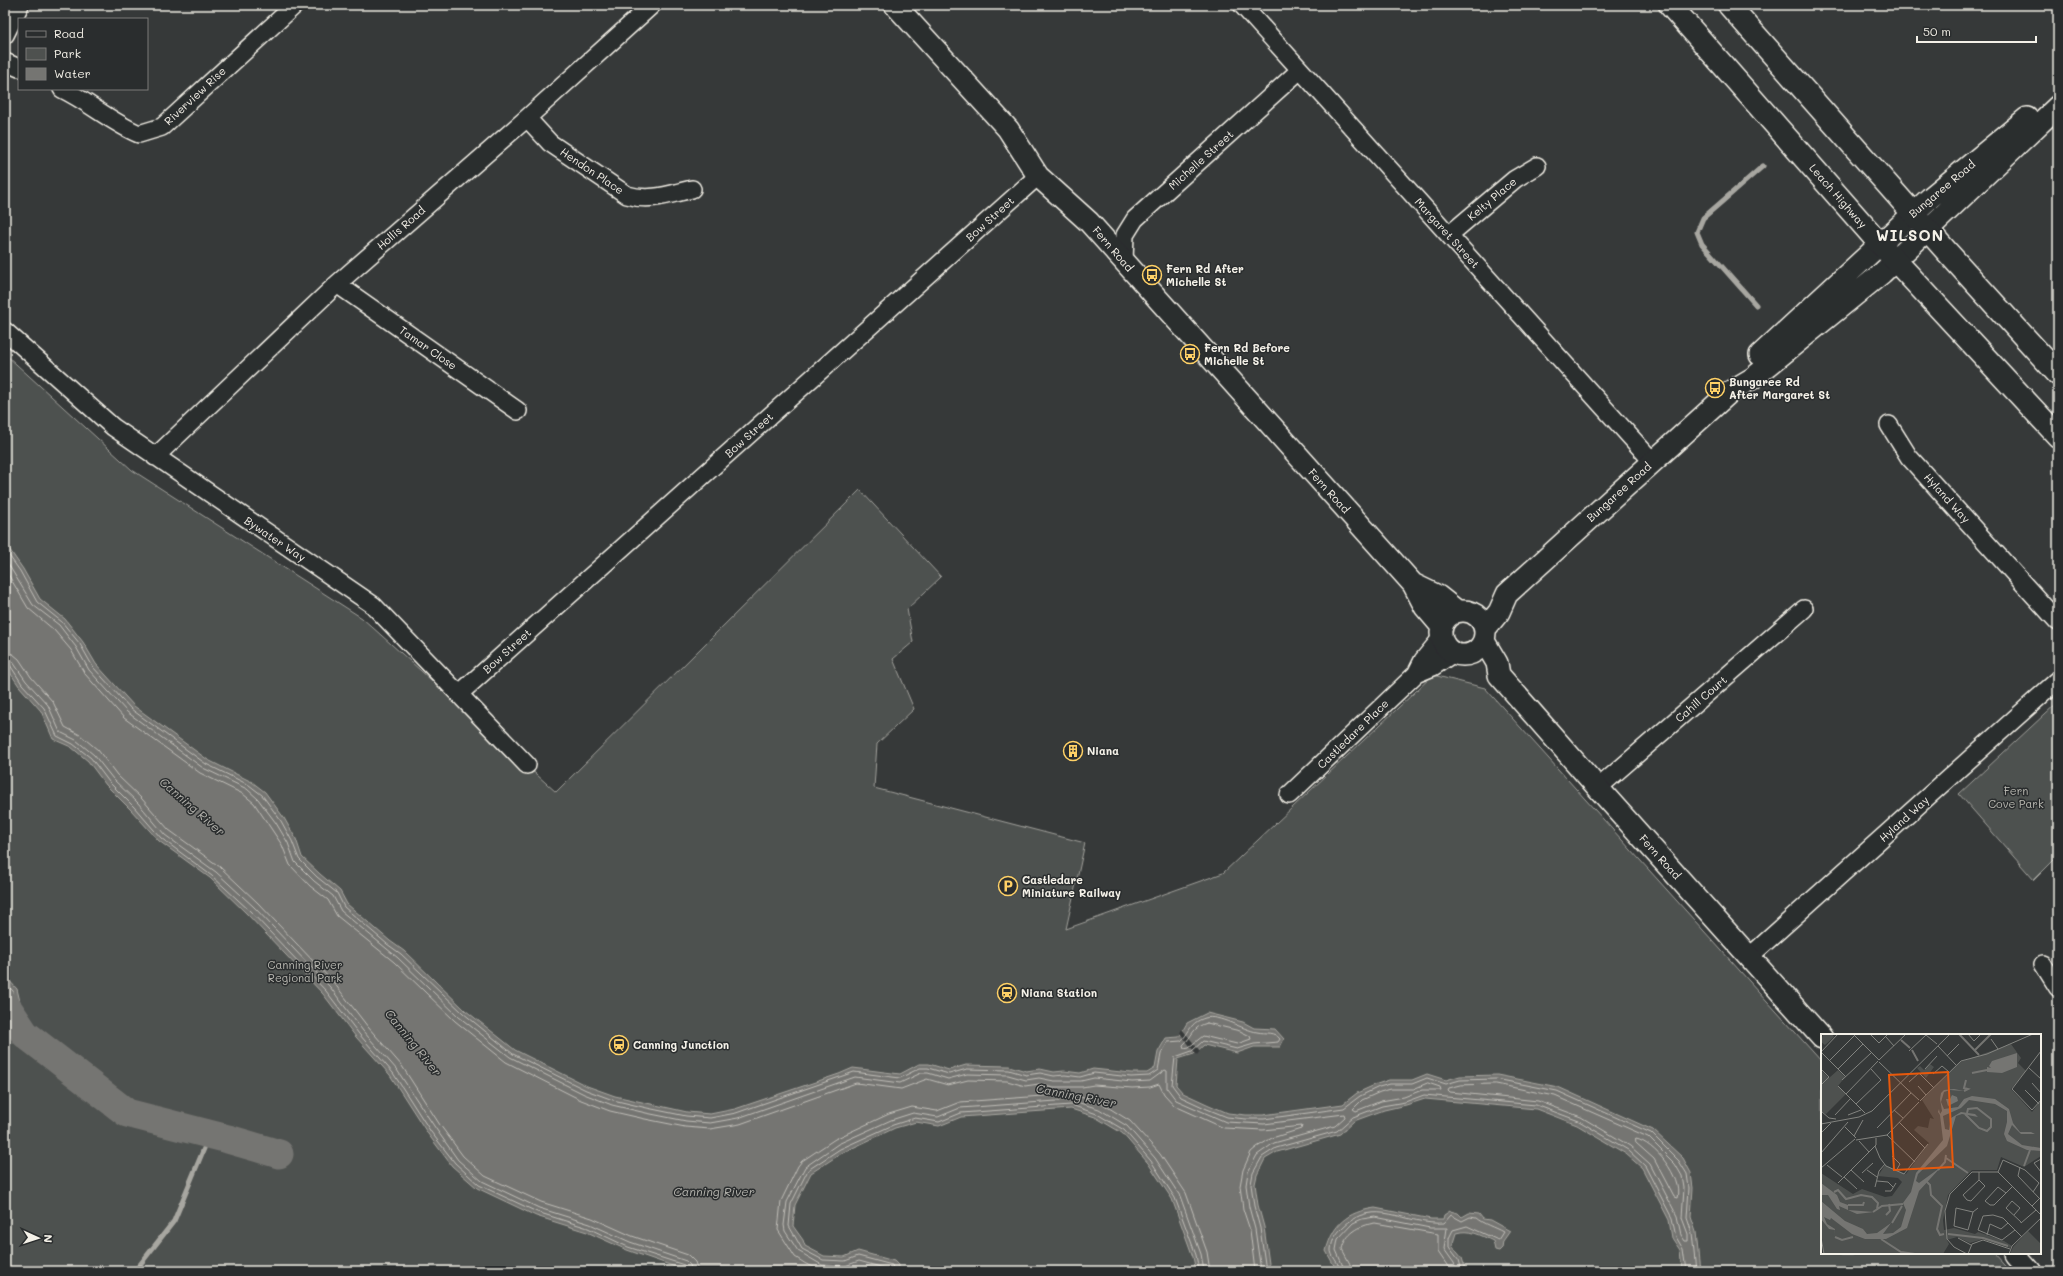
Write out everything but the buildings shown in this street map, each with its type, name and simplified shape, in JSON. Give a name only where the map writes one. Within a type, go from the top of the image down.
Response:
[{"type":"highway","name":"Leach Highway","points":[[1670,5],[1880,244],[2058,436]]},
{"type":"highway","points":[[1728,5],[1913,214],[2058,374]]},
{"type":"street","points":[[5,35],[20,5]]},
{"type":"street","name":"Riverview Rise","points":[[64,90],[82,99],[117,124],[139,134],[162,127],[295,5]]},
{"type":"street","name":"Hollis Road","points":[[155,457],[337,284],[527,118],[652,5]]},
{"type":"street","name":"Fern Road","points":[[894,5],[1008,129],[1038,176],[1089,222],[1413,584],[1425,607],[1442,632]]},
{"type":"street","name":"Margaret Street","points":[[1242,5],[1653,462]]},
{"type":"street","points":[[5,62],[18,68]]},
{"type":"street","name":"Michelle Street","points":[[1124,262],[1125,235],[1135,219],[1300,70]]},
{"type":"street","name":"Bungaree Road","points":[[1731,391],[1744,370],[1913,214],[2052,98],[2058,95]]},
{"type":"street","name":"Bungaree Road","points":[[1485,635],[1500,612],[1507,594],[1731,391],[1753,378],[1776,358],[1837,311],[1895,260],[2058,106]]},
{"type":"street","name":"Hendon Place","points":[[527,118],[550,143],[628,195],[639,199],[650,199],[692,189]]},
{"type":"street","name":"Kelty Place","points":[[1449,235],[1515,179],[1537,166]]},
{"type":"street","name":"Bow Street","points":[[459,694],[1038,176]]},
{"type":"street","name":"Tamar Close","points":[[337,284],[518,411]]},
{"type":"street","name":"Bywater Way","points":[[5,331],[113,427],[373,605],[528,765]]},
{"type":"street","name":"Hyland Way","points":[[1889,425],[1909,457],[2058,622]]},
{"type":"street","name":"Fern Road","points":[[1413,584],[1438,596],[1463,611]]},
{"type":"street","name":"Bungaree Road","points":[[1463,611],[1495,596],[1507,594]]},
{"type":"street","name":"Cahill Court","points":[[1598,788],[1804,609]]},
{"type":"street","points":[[1463,611],[1480,618],[1485,635],[1476,651],[1460,654],[1448,649],[1442,632],[1450,615],[1463,611]]},
{"type":"street","name":"Castledare Place","points":[[1289,795],[1416,674],[1423,660],[1442,632]]},
{"type":"street","name":"Fern Road","points":[[1485,635],[1497,663],[1499,675],[1821,1037]]},
{"type":"street","name":"Fern Road","points":[[1460,654],[1489,672],[1499,675]]},
{"type":"street","name":"Castledare Place","points":[[1416,674],[1433,668],[1460,654]]},
{"type":"street","name":"Hyland Way","points":[[1749,957],[2058,680]]},
{"type":"street","points":[[2043,964],[2058,988]]},
{"type":"street","points":[[2016,1254],[2031,1271]]},
{"type":"green space","name":"Canning River Regional Park","points":[[5,354],[132,470],[362,618],[556,792],[860,490],[941,577],[907,609],[913,642],[893,659],[914,709],[877,744],[874,788],[1085,843],[1066,929],[1223,873],[1433,675],[1485,688],[1821,1061],[1821,1254],[1996,1254],[2011,1271],[5,1271]]},
{"type":"green space","name":"Fern Cove Park","points":[[2058,702],[2058,856],[2034,880],[1959,794]]},
{"type":"water","name":"Canning River","points":[[5,543],[23,569],[40,599],[65,619],[83,642],[96,664],[134,706],[208,760],[252,782],[265,792],[284,818],[296,839],[302,857],[340,891],[347,904],[404,951],[465,1010],[515,1050],[587,1086],[615,1096],[687,1112],[710,1114],[735,1109],[853,1068],[900,1074],[919,1064],[929,1064],[949,1070],[966,1065],[1009,1066],[1026,1071],[1040,1069],[1054,1072],[1064,1071],[1080,1073],[1093,1069],[1147,1073],[1155,1068],[1158,1052],[1166,1038],[1179,1037],[1187,1023],[1207,1013],[1243,1022],[1254,1028],[1275,1029],[1284,1039],[1280,1047],[1254,1047],[1237,1053],[1204,1045],[1194,1054],[1178,1059],[1176,1085],[1183,1093],[1228,1113],[1263,1115],[1343,1104],[1357,1093],[1377,1084],[1389,1080],[1412,1080],[1427,1074],[1446,1080],[1460,1076],[1497,1075],[1558,1087],[1653,1130],[1683,1158],[1691,1173],[1693,1188],[1691,1217],[1696,1232],[1700,1271],[1682,1271],[1680,1250],[1672,1238],[1669,1220],[1642,1168],[1626,1154],[1577,1125],[1536,1109],[1425,1099],[1384,1110],[1354,1121],[1340,1134],[1277,1152],[1265,1159],[1257,1175],[1255,1184],[1258,1205],[1264,1227],[1270,1271],[1196,1271],[1193,1257],[1172,1199],[1148,1163],[1122,1133],[1095,1117],[1071,1109],[961,1117],[939,1126],[916,1122],[895,1128],[842,1153],[811,1173],[795,1205],[793,1226],[803,1240],[805,1246],[824,1256],[844,1257],[858,1251],[894,1261],[898,1265],[898,1271],[687,1271],[627,1250],[587,1232],[536,1216],[477,1188],[452,1166],[428,1134],[390,1075],[356,1037],[323,994],[247,914],[210,878],[159,841],[106,785],[88,761],[71,747],[53,739],[41,711],[19,686],[5,665]]},
{"type":"water","points":[[5,976],[17,989],[22,1010],[15,1021],[5,1018]]},
{"type":"water","points":[[1375,1208],[1431,1219],[1443,1219],[1444,1215],[1450,1211],[1458,1213],[1462,1217],[1469,1213],[1479,1214],[1483,1219],[1490,1220],[1510,1231],[1503,1241],[1502,1248],[1499,1251],[1495,1250],[1493,1241],[1479,1235],[1470,1232],[1456,1233],[1452,1246],[1462,1258],[1466,1271],[1337,1271],[1326,1251],[1333,1233],[1349,1216]]},
{"type":"pier","points":[[1182,1029],[1200,1051],[1197,1055],[1180,1033]]},
{"type":"waterway","points":[[1756,305],[1702,244],[1697,232],[1703,218],[1763,166]]},
{"type":"waterway","points":[[5,1004],[25,1034],[127,1113],[228,1139],[279,1154]]},
{"type":"waterway","points":[[135,1271],[174,1221],[210,1134]]},
{"type":"place","name":"Fern Rd After Michelle St","points":[[1152,275]]},
{"type":"place","name":"Fern Rd Before Michelle St","points":[[1190,354]]},
{"type":"place","name":"Bungaree Rd After Margaret St","points":[[1715,388]]},
{"type":"place","name":"Niana","points":[[1073,751]]},
{"type":"place","name":"Castledare Miniature Railway","points":[[1008,886]]},
{"type":"place","name":"Niana Station","points":[[1007,993]]},
{"type":"place","name":"Canning Junction","points":[[619,1045]]},
{"type":"district","name":"WILSON","points":[[1910,236]]}]
